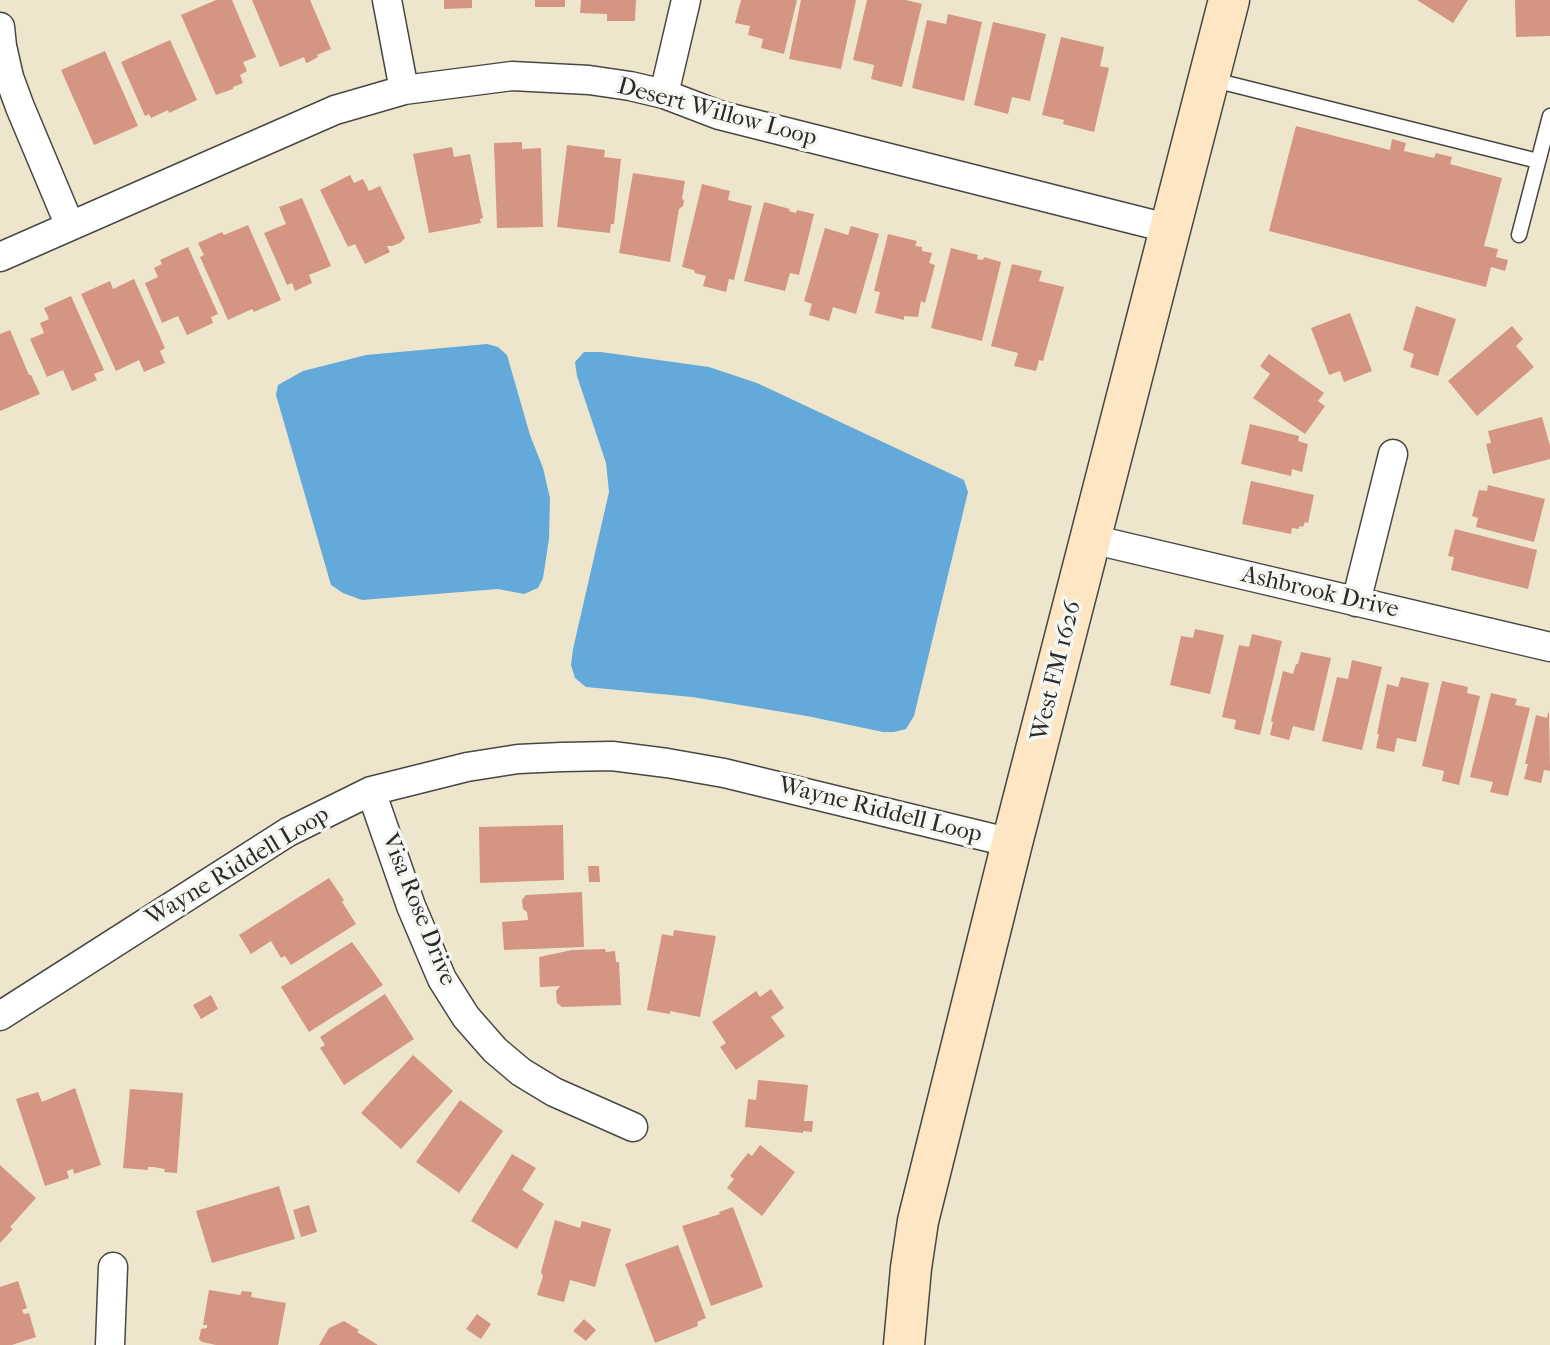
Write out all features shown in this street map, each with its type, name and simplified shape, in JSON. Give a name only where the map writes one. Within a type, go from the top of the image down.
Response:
[{"type":"main road","name":"West FM 1626","points":[[904,1345],[918,1221],[1229,0]]},
{"type":"street","points":[[387,0],[404,90]]},
{"type":"street","points":[[664,94],[686,0]]},
{"type":"street","points":[[0,27],[16,97],[70,226]]},
{"type":"street","name":"Desert Willow Loop","points":[[0,257],[346,106],[404,90],[512,76],[589,80],[630,86],[664,94],[719,115],[1171,229]]},
{"type":"street","points":[[1356,602],[1393,454]]},
{"type":"street","name":"Ashbrook Drive","points":[[1091,539],[1550,647]]},
{"type":"street","name":"Wayne Riddell Loop","points":[[0,1016],[288,832],[371,791],[480,765],[518,759],[612,756],[667,763],[724,773],[1012,843]]},
{"type":"street","name":"Visa Rose Drive","points":[[371,791],[411,906],[442,979],[466,1017],[495,1050],[521,1072],[554,1092],[633,1127]]},
{"type":"street","points":[[110,1345],[113,1267]]},
{"type":"lane","points":[[1209,79],[1538,161]]},
{"type":"lane","points":[[1519,235],[1550,116]]},
{"type":"water","points":[[487,344],[498,347],[507,355],[550,498],[549,539],[543,578],[538,588],[524,594],[498,589],[362,600],[343,593],[331,585],[276,395],[278,385],[303,371],[366,355]]},
{"type":"water","points":[[584,352],[709,367],[757,383],[964,480],[968,492],[914,716],[906,729],[883,732],[692,697],[586,687],[575,678],[571,665],[573,649],[609,492],[606,463],[577,376],[575,362]]},
{"type":"building","points":[[216,0],[232,0],[256,57],[243,62],[247,71],[240,75],[243,83],[216,95],[181,15]]},
{"type":"building","points":[[252,0],[310,0],[331,49],[309,62],[306,63],[304,57],[280,67]]},
{"type":"building","points":[[444,0],[472,0],[472,8],[444,9]]},
{"type":"building","points":[[535,0],[565,0],[565,7],[535,7]]},
{"type":"building","points":[[581,0],[636,0],[635,21],[607,21],[607,14],[580,13]]},
{"type":"building","points":[[741,0],[797,0],[784,54],[761,48],[763,39],[748,35],[750,26],[735,23]]},
{"type":"building","points":[[801,0],[856,0],[841,69],[789,59]]},
{"type":"building","points":[[867,0],[906,0],[922,4],[902,87],[871,79],[874,65],[853,60]]},
{"type":"building","points":[[1417,0],[1468,0],[1453,23]]},
{"type":"building","points":[[1515,0],[1550,0],[1550,36],[1516,37]]},
{"type":"building","points":[[948,14],[982,22],[964,101],[912,88],[927,20],[946,24]]},
{"type":"building","points":[[993,22],[1046,34],[1030,101],[1012,97],[1008,114],[974,105]]},
{"type":"building","points":[[1061,37],[1104,47],[1100,66],[1109,68],[1094,132],[1042,115]]},
{"type":"building","points":[[170,40],[197,100],[151,118],[149,114],[145,116],[121,62]]},
{"type":"building","points":[[105,51],[138,126],[94,145],[61,70]]},
{"type":"building","points":[[1296,126],[1390,150],[1392,139],[1406,143],[1404,151],[1434,158],[1436,153],[1452,157],[1450,164],[1502,178],[1484,246],[1498,249],[1496,257],[1508,260],[1505,271],[1491,267],[1486,287],[1269,231]]},
{"type":"building","points":[[522,142],[522,149],[541,148],[543,227],[497,228],[494,143]]},
{"type":"building","points":[[567,145],[605,150],[604,157],[621,159],[614,224],[611,224],[610,233],[557,227]]},
{"type":"building","points":[[452,147],[454,157],[470,154],[483,218],[480,219],[481,223],[429,233],[413,154]]},
{"type":"building","points":[[633,173],[685,181],[684,201],[679,209],[670,262],[619,253]]},
{"type":"building","points":[[350,175],[354,183],[363,179],[369,191],[380,186],[405,238],[400,243],[387,246],[390,252],[365,264],[355,244],[348,247],[320,190]]},
{"type":"building","points":[[702,184],[730,191],[728,200],[752,206],[734,280],[729,279],[726,292],[703,286],[706,276],[682,267]]},
{"type":"building","points":[[302,198],[331,266],[309,275],[312,283],[295,291],[292,283],[287,285],[264,233],[286,224],[279,207]]},
{"type":"building","points":[[764,202],[796,213],[797,210],[814,214],[799,275],[790,273],[785,291],[744,281]]},
{"type":"building","points":[[248,225],[281,300],[228,320],[200,257],[204,255],[198,243]]},
{"type":"building","points":[[851,226],[879,234],[856,314],[833,307],[829,321],[809,315],[812,304],[804,301],[825,228],[848,235]]},
{"type":"building","points":[[888,234],[917,241],[915,246],[932,253],[929,263],[935,265],[918,317],[904,316],[904,320],[875,313],[880,292],[874,291]]},
{"type":"building","points":[[188,247],[218,314],[211,317],[213,323],[187,335],[178,316],[162,323],[145,283],[158,277],[154,268],[162,264],[160,260]]},
{"type":"building","points":[[951,248],[978,255],[977,259],[983,260],[984,257],[1001,262],[982,341],[931,328]]},
{"type":"building","points":[[1012,264],[1042,271],[1039,281],[1064,287],[1043,361],[1039,360],[1036,371],[1014,366],[1018,353],[991,346]]},
{"type":"building","points":[[134,279],[165,348],[160,351],[165,363],[144,372],[139,360],[116,371],[81,294],[110,281],[113,289]]},
{"type":"building","points":[[71,296],[104,370],[94,374],[97,380],[72,391],[63,370],[47,377],[30,339],[44,333],[40,323],[49,319],[44,308]]},
{"type":"building","points":[[1416,306],[1456,319],[1438,376],[1410,367],[1414,354],[1403,350]]},
{"type":"building","points":[[1350,313],[1372,371],[1344,382],[1340,371],[1329,375],[1311,328]]},
{"type":"building","points":[[1512,326],[1523,339],[1516,346],[1534,367],[1477,416],[1448,381]]},
{"type":"building","points":[[10,330],[40,394],[0,411],[0,334]]},
{"type":"building","points":[[1269,354],[1324,393],[1318,401],[1325,406],[1305,434],[1253,398],[1270,374],[1260,366]]},
{"type":"building","points":[[1542,417],[1550,446],[1550,459],[1493,474],[1486,444],[1491,443],[1488,431]]},
{"type":"building","points":[[1250,424],[1299,436],[1298,441],[1308,444],[1302,472],[1292,469],[1291,476],[1241,464]]},
{"type":"building","points":[[1251,481],[1314,495],[1308,523],[1299,526],[1299,529],[1292,528],[1291,534],[1242,524]]},
{"type":"building","points":[[1488,485],[1545,499],[1534,542],[1476,527],[1478,518],[1472,516],[1479,490],[1487,491]]},
{"type":"building","points":[[1455,529],[1537,550],[1528,589],[1451,570],[1454,557],[1448,556]]},
{"type":"building","points":[[1195,629],[1224,635],[1210,694],[1170,685],[1181,636],[1193,638]]},
{"type":"building","points":[[1252,634],[1282,641],[1260,735],[1234,729],[1236,720],[1222,717],[1239,645],[1249,647]]},
{"type":"building","points":[[1301,652],[1331,658],[1314,731],[1293,726],[1289,740],[1270,735],[1271,721],[1283,671],[1293,674]]},
{"type":"building","points":[[1352,660],[1382,667],[1362,750],[1322,741],[1337,677],[1348,679]]},
{"type":"building","points":[[1401,677],[1429,683],[1416,742],[1397,738],[1394,752],[1376,748],[1377,734],[1387,684],[1398,687]]},
{"type":"building","points":[[1442,681],[1468,687],[1467,693],[1480,696],[1459,785],[1442,781],[1444,771],[1422,766]]},
{"type":"building","points":[[1491,693],[1517,699],[1515,705],[1530,708],[1508,796],[1490,792],[1493,782],[1470,777]]},
{"type":"building","points":[[1549,710],[1550,771],[1544,770],[1541,783],[1524,779],[1528,764],[1525,764],[1536,715],[1547,718]]},
{"type":"building","points":[[563,825],[564,880],[480,883],[479,827]]},
{"type":"building","points":[[588,866],[599,866],[600,882],[589,882]]},
{"type":"building","points":[[329,878],[356,924],[291,965],[285,956],[281,958],[271,941],[251,954],[239,935]]},
{"type":"building","points":[[582,892],[584,947],[504,950],[502,922],[528,920],[522,900],[526,895]]},
{"type":"building","points":[[674,930],[716,936],[700,1017],[647,1010],[662,934],[673,936]]},
{"type":"building","points":[[352,942],[383,985],[309,1032],[281,987]]},
{"type":"building","points":[[605,949],[606,952],[615,951],[616,962],[619,962],[621,1005],[562,1007],[557,1003],[556,991],[560,986],[540,987],[539,957],[572,950]]},
{"type":"building","points":[[771,989],[784,1008],[771,1017],[785,1036],[736,1070],[720,1047],[726,1043],[712,1022],[756,991],[760,997]]},
{"type":"building","points":[[385,994],[414,1039],[344,1085],[320,1048],[325,1045],[320,1037]]},
{"type":"building","points":[[211,995],[218,1009],[201,1019],[193,1005]]},
{"type":"building","points":[[413,1055],[453,1091],[401,1149],[361,1113]]},
{"type":"building","points":[[758,1080],[808,1085],[804,1121],[813,1121],[812,1132],[745,1127],[748,1099],[756,1100]]},
{"type":"building","points":[[75,1088],[101,1165],[74,1174],[73,1169],[67,1171],[69,1178],[45,1186],[16,1099],[38,1092],[42,1102]]},
{"type":"building","points":[[130,1089],[183,1093],[177,1173],[153,1167],[148,1167],[148,1170],[123,1168]]},
{"type":"building","points":[[460,1100],[503,1131],[459,1193],[416,1162]]},
{"type":"building","points":[[760,1145],[795,1172],[762,1216],[727,1188],[734,1179],[730,1176],[748,1153],[752,1156]]},
{"type":"building","points":[[512,1154],[536,1168],[522,1190],[544,1204],[517,1249],[471,1221]]},
{"type":"building","points":[[0,1165],[36,1198],[0,1243]]},
{"type":"building","points":[[279,1186],[295,1239],[212,1263],[196,1211]]},
{"type":"building","points":[[309,1205],[317,1232],[301,1237],[293,1210]]},
{"type":"building","points":[[733,1207],[763,1287],[711,1306],[682,1226]]},
{"type":"building","points":[[555,1220],[580,1228],[582,1221],[611,1229],[595,1287],[570,1280],[564,1302],[537,1295]]},
{"type":"building","points":[[678,1245],[706,1318],[697,1322],[698,1326],[655,1343],[625,1264]]},
{"type":"building","points":[[18,1281],[27,1308],[22,1310],[24,1314],[29,1313],[36,1337],[12,1345],[0,1345],[0,1287]]},
{"type":"building","points":[[209,1290],[240,1295],[242,1291],[252,1292],[251,1297],[286,1303],[278,1345],[216,1345],[202,1342],[199,1339],[201,1329],[207,1328],[203,1325]]},
{"type":"building","points":[[477,1314],[491,1324],[481,1339],[466,1329]]},
{"type":"building","points":[[584,1319],[596,1330],[586,1341],[573,1331]]},
{"type":"building","points":[[344,1321],[378,1345],[319,1345],[329,1328]]}]
